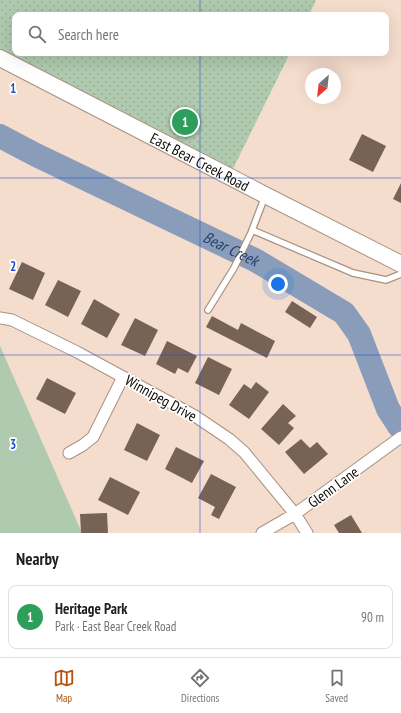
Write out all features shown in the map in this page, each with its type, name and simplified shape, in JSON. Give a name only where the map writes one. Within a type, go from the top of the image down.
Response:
[{"type":"main road","name":"East Bear Creek Road","points":[[0,58],[401,264]]},
{"type":"street","name":"Winnipeg Drive","points":[[0,318],[12,320],[77,352],[195,416],[229,439],[244,452],[295,514],[307,533]]},
{"type":"street","points":[[69,453],[93,437],[123,377]]},
{"type":"street","name":"Glenn Lane","points":[[262,533],[295,514],[401,437]]},
{"type":"lane","points":[[208,310],[234,268],[247,243],[265,195]]},
{"type":"lane","points":[[252,230],[353,273],[386,280],[401,274]]},
{"type":"green space","points":[[0,0],[316,0],[310,12],[12,12],[12,56],[289,56],[227,181],[0,64]]},
{"type":"green space","points":[[0,346],[82,533],[0,533]]},
{"type":"building","points":[[362,134],[386,146],[373,172],[349,160]]},
{"type":"building","points":[[401,183],[401,203],[393,199]]},
{"type":"building","points":[[22,262],[45,273],[33,300],[9,289]]},
{"type":"building","points":[[58,280],[81,291],[68,317],[45,305]]},
{"type":"building","points":[[94,299],[120,314],[107,338],[81,324]]},
{"type":"building","points":[[292,301],[317,317],[310,328],[285,312]]},
{"type":"building","points":[[212,316],[238,330],[241,323],[275,341],[267,358],[206,327]]},
{"type":"building","points":[[135,318],[158,330],[145,356],[121,345]]},
{"type":"building","points":[[167,341],[197,356],[188,373],[178,368],[175,374],[156,364]]},
{"type":"building","points":[[208,357],[232,369],[219,395],[195,383]]},
{"type":"building","points":[[47,378],[76,393],[65,414],[36,399]]},
{"type":"building","points":[[256,382],[269,392],[249,419],[229,405],[244,384],[251,389]]},
{"type":"building","points":[[283,404],[296,416],[288,423],[294,428],[279,445],[261,429]]},
{"type":"building","points":[[137,423],[160,435],[147,461],[124,450]]},
{"type":"building","points":[[301,439],[310,448],[317,442],[328,454],[304,474],[285,452]]},
{"type":"building","points":[[176,447],[204,461],[192,483],[165,469]]},
{"type":"building","points":[[211,474],[236,487],[219,519],[211,515],[215,507],[198,498]]},
{"type":"building","points":[[110,477],[140,492],[128,515],[98,500]]},
{"type":"building","points":[[107,513],[108,533],[81,533],[80,514]]},
{"type":"building","points":[[351,515],[362,533],[339,533],[334,525]]},
{"type":"waterway","name":"Bear Creek","points":[[0,136],[36,155],[255,260],[344,313],[359,334],[388,409],[399,426]]},
{"type":"place","name":"Heritage Park","points":[[185,122]]}]
